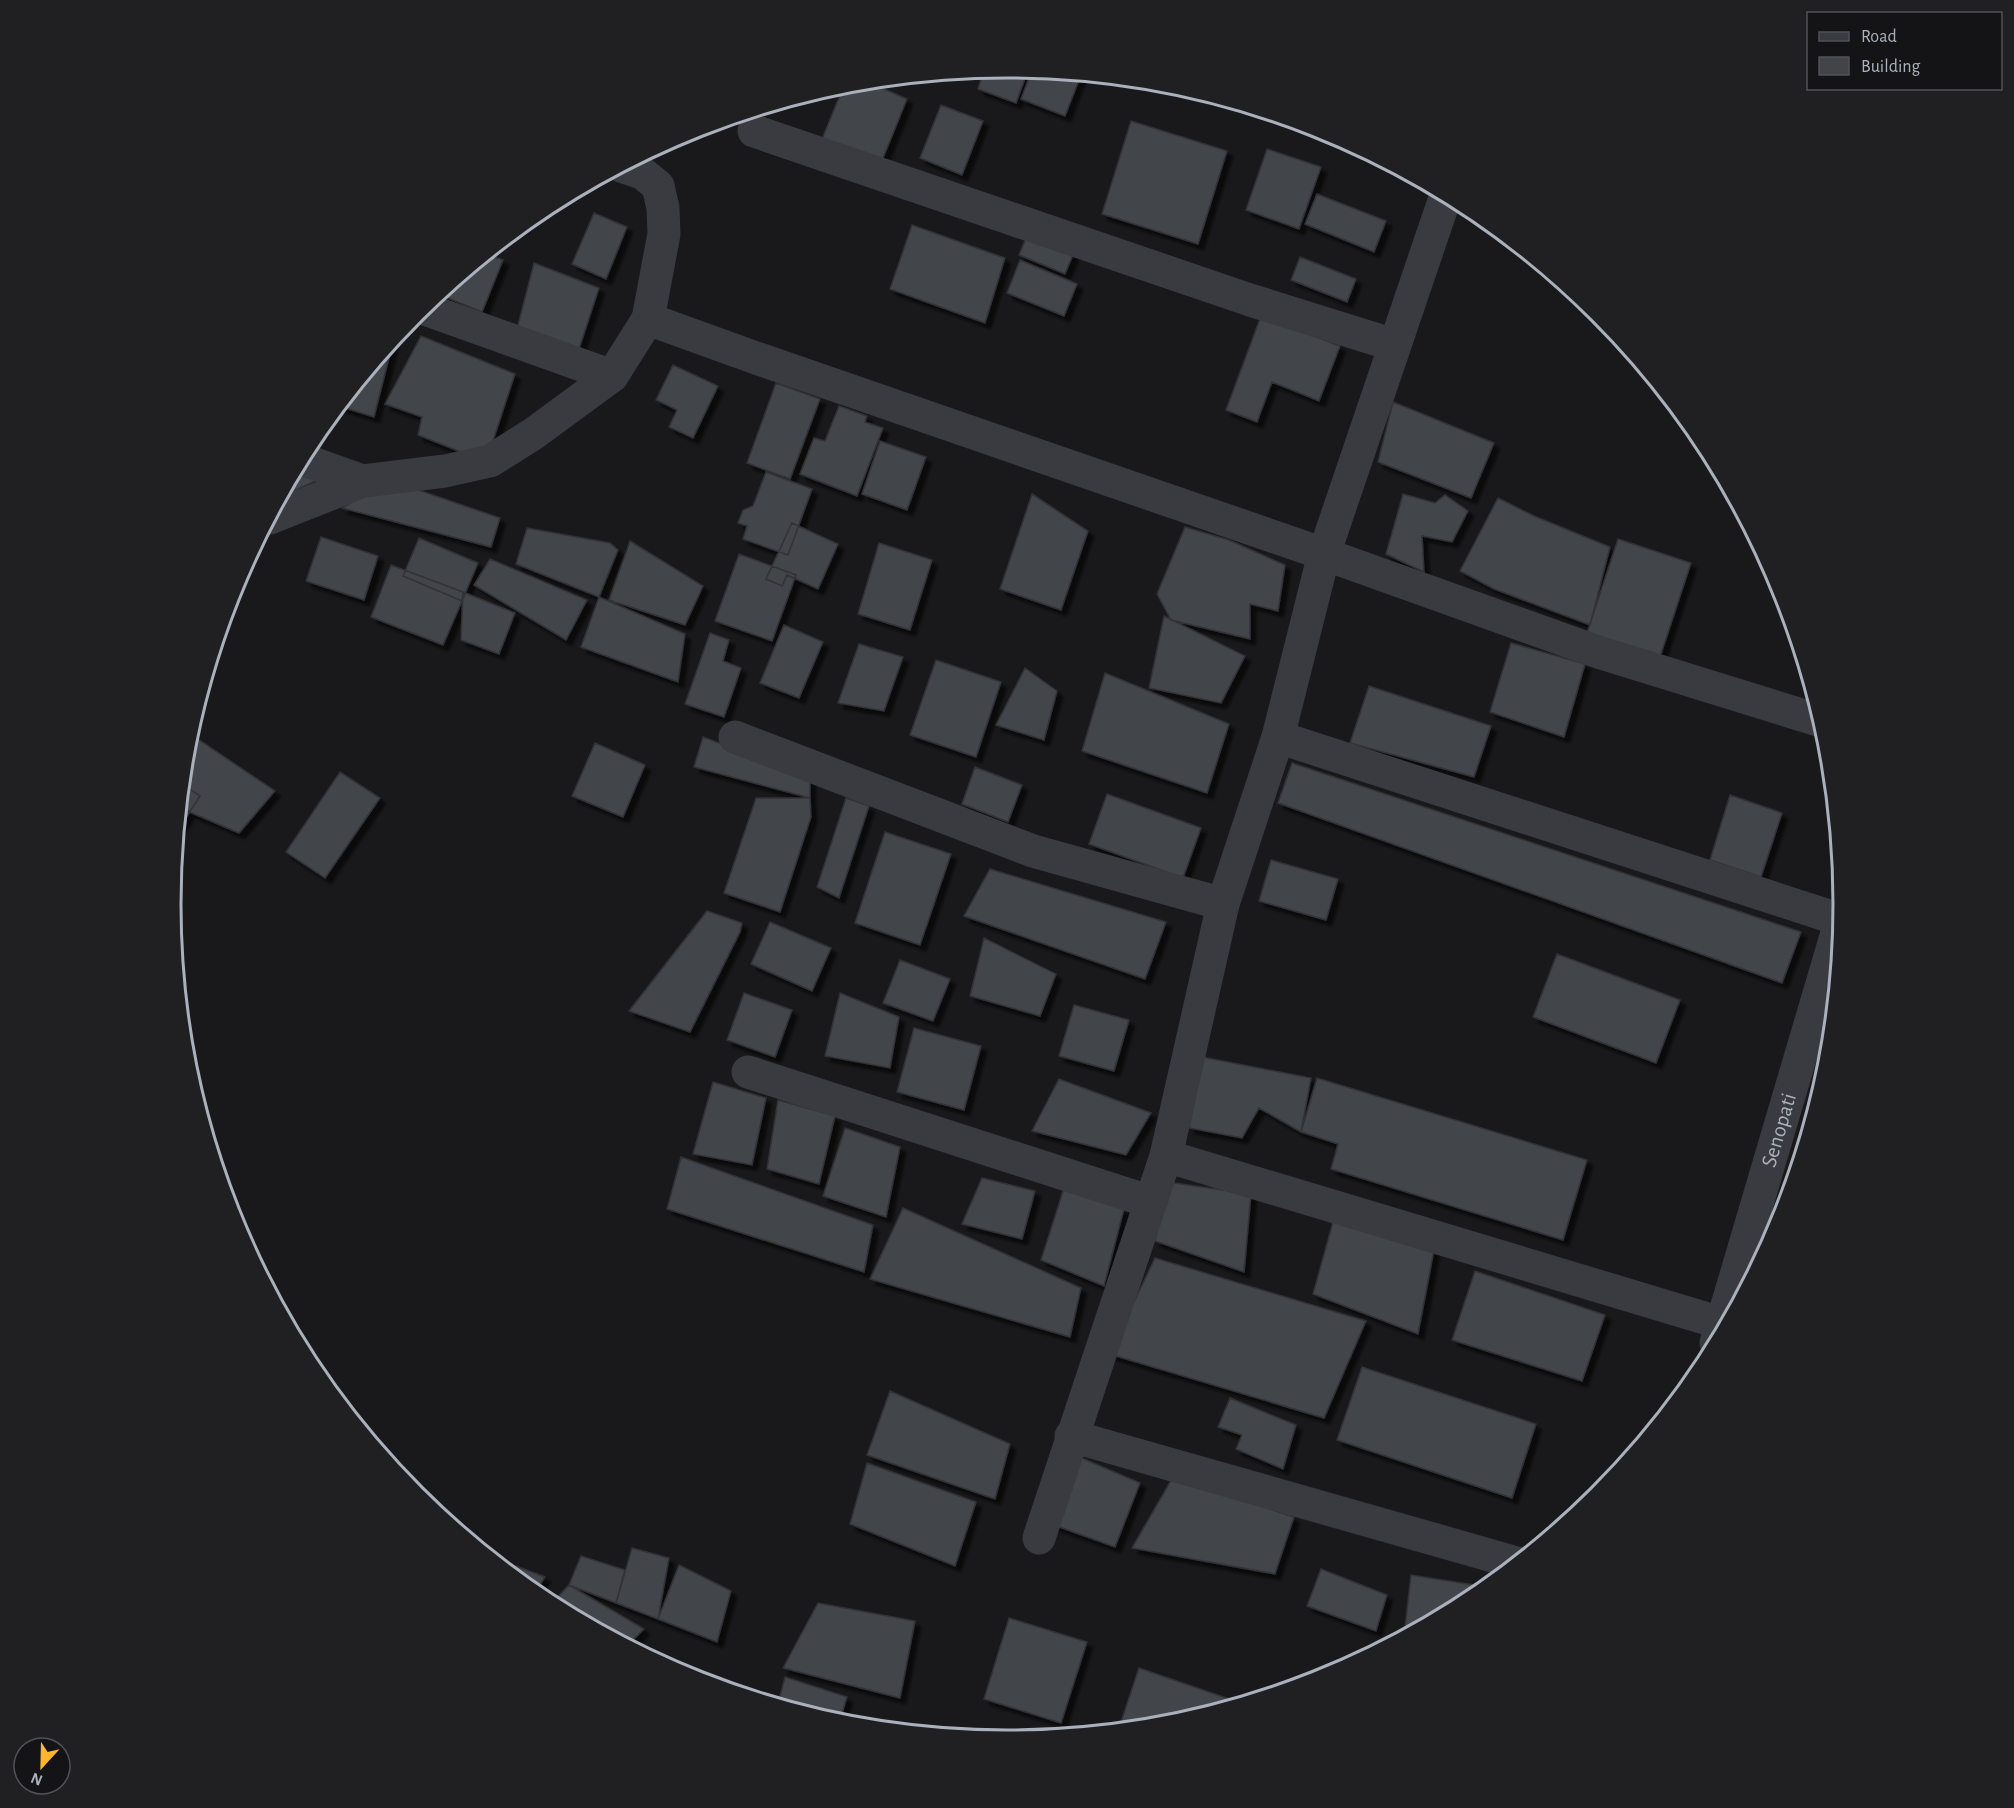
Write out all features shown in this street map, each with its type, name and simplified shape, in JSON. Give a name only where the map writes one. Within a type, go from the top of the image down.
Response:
[{"type":"street","points":[[754,131],[1250,300],[1394,345]]},
{"type":"street","points":[[279,514],[363,481],[444,471],[490,461],[533,434],[612,376],[648,319],[664,234],[663,208],[658,186],[642,173],[631,169]]},
{"type":"street","points":[[1039,1538],[1071,1436],[1166,1156],[1223,904],[1278,737],[1324,554],[1443,203]]},
{"type":"street","points":[[432,312],[612,376]]},
{"type":"street","points":[[648,319],[1324,554],[1598,652],[1811,718]]},
{"type":"street","points":[[310,462],[363,481]]},
{"type":"street","points":[[735,737],[1033,851],[1223,904]]},
{"type":"street","points":[[1278,737],[1833,915]]},
{"type":"street","name":"Senopati","points":[[1724,1314],[1831,954]]},
{"type":"street","points":[[748,1072],[1151,1202]]},
{"type":"street","points":[[1166,1156],[1713,1331]]},
{"type":"street","points":[[1071,1436],[1508,1560]]},
{"type":"building","points":[[981,79],[1025,79],[1016,103],[978,89]]},
{"type":"building","points":[[1029,79],[1078,82],[1065,116],[1021,99]]},
{"type":"building","points":[[882,88],[907,99],[881,163],[822,139],[840,95]]},
{"type":"building","points":[[941,105],[983,121],[962,175],[920,158]]},
{"type":"building","points":[[1131,121],[1227,151],[1198,244],[1102,214]]},
{"type":"building","points":[[1267,149],[1321,167],[1299,229],[1246,210]]},
{"type":"building","points":[[1317,194],[1386,221],[1374,252],[1305,224]]},
{"type":"building","points":[[594,213],[627,227],[606,279],[572,264]]},
{"type":"building","points":[[912,225],[1005,258],[985,323],[890,289]]},
{"type":"building","points":[[1031,226],[1077,245],[1065,274],[1019,255]]},
{"type":"building","points":[[494,257],[503,260],[482,312],[447,298]]},
{"type":"building","points":[[1300,257],[1356,279],[1347,302],[1291,280]]},
{"type":"building","points":[[1020,260],[1077,284],[1064,316],[1007,293]]},
{"type":"building","points":[[534,263],[599,288],[579,349],[517,329]]},
{"type":"building","points":[[1261,316],[1340,346],[1319,401],[1272,382],[1257,422],[1226,410]]},
{"type":"building","points":[[421,336],[515,374],[486,462],[418,435],[422,417],[385,404]]},
{"type":"building","points":[[390,355],[374,417],[347,408]]},
{"type":"building","points":[[673,365],[718,386],[693,438],[669,427],[677,410],[656,400]]},
{"type":"building","points":[[776,383],[820,399],[790,479],[747,463]]},
{"type":"building","points":[[1393,402],[1494,443],[1471,498],[1378,462]]},
{"type":"building","points":[[839,406],[867,416],[865,422],[883,428],[857,496],[800,474],[814,438],[825,441]]},
{"type":"building","points":[[880,441],[926,457],[907,510],[862,494]]},
{"type":"building","points":[[766,472],[812,489],[788,555],[743,539],[747,526],[738,523],[743,510],[753,506]]},
{"type":"building","points":[[303,473],[319,479],[291,493]]},
{"type":"building","points":[[389,480],[500,518],[491,547],[342,508]]},
{"type":"building","points":[[1032,494],[1088,531],[1061,610],[1000,589]]},
{"type":"building","points":[[1403,494],[1435,503],[1445,495],[1468,511],[1452,542],[1422,536],[1424,572],[1386,554]]},
{"type":"building","points":[[1498,498],[1534,516],[1610,547],[1590,625],[1494,589],[1460,571]]},
{"type":"building","points":[[792,523],[838,544],[818,589],[787,575],[782,586],[766,579]]},
{"type":"building","points":[[1185,527],[1229,540],[1285,565],[1278,611],[1250,604],[1250,639],[1171,620],[1157,594]]},
{"type":"building","points":[[527,528],[610,543],[618,550],[599,597],[516,564]]},
{"type":"building","points":[[321,537],[378,556],[364,600],[306,581]]},
{"type":"building","points":[[419,538],[478,563],[462,601],[403,576]]},
{"type":"building","points":[[1618,539],[1691,563],[1658,663],[1585,639]]},
{"type":"building","points":[[630,541],[703,586],[685,625],[609,600]]},
{"type":"building","points":[[879,543],[932,560],[910,630],[858,614]]},
{"type":"building","points":[[739,554],[796,575],[772,641],[715,621]]},
{"type":"building","points":[[490,559],[587,600],[566,640],[474,585]]},
{"type":"building","points":[[391,565],[463,592],[462,601],[443,645],[371,617]]},
{"type":"building","points":[[463,592],[515,613],[499,654],[461,640]]},
{"type":"building","points":[[599,597],[685,634],[678,682],[581,647]]},
{"type":"building","points":[[1164,616],[1245,656],[1221,703],[1149,688]]},
{"type":"building","points":[[784,625],[823,642],[799,698],[760,683]]},
{"type":"building","points":[[710,633],[729,640],[723,661],[741,668],[724,717],[685,704]]},
{"type":"building","points":[[1511,643],[1585,664],[1564,737],[1490,712]]},
{"type":"building","points":[[859,644],[903,657],[884,711],[838,703]]},
{"type":"building","points":[[936,660],[1001,682],[976,757],[910,735]]},
{"type":"building","points":[[1025,668],[1057,691],[1044,740],[996,725]]},
{"type":"building","points":[[1105,673],[1229,724],[1207,793],[1082,751]]},
{"type":"building","points":[[1369,686],[1491,726],[1474,777],[1350,743]]},
{"type":"building","points":[[703,737],[810,777],[810,798],[694,767]]},
{"type":"building","points":[[198,739],[275,791],[239,833],[187,811]]},
{"type":"building","points":[[595,743],[645,765],[623,817],[572,796]]},
{"type":"building","points":[[1292,763],[1801,932],[1782,983],[1278,803]]},
{"type":"building","points":[[975,767],[1022,785],[1008,822],[962,804]]},
{"type":"building","points":[[340,772],[380,798],[325,878],[286,852]]},
{"type":"building","points":[[189,789],[200,796],[186,818]]},
{"type":"building","points":[[1107,794],[1201,828],[1183,878],[1089,844]]},
{"type":"building","points":[[1730,795],[1782,813],[1761,877],[1710,860]]},
{"type":"building","points":[[756,798],[810,798],[811,817],[780,912],[724,893]]},
{"type":"building","points":[[846,798],[869,806],[839,898],[817,887]]},
{"type":"building","points":[[885,832],[951,854],[920,945],[855,923]]},
{"type":"building","points":[[1271,860],[1338,879],[1326,920],[1259,901]]},
{"type":"building","points":[[990,869],[1166,922],[1145,979],[964,916]]},
{"type":"building","points":[[707,911],[742,923],[740,932],[690,1032],[629,1011]]},
{"type":"building","points":[[770,922],[831,948],[812,991],[751,964]]},
{"type":"building","points":[[984,938],[1056,974],[1040,1016],[970,996]]},
{"type":"building","points":[[1557,954],[1680,1000],[1656,1063],[1533,1017]]},
{"type":"building","points":[[900,960],[950,979],[933,1021],[883,1003]]},
{"type":"building","points":[[744,993],[792,1010],[775,1057],[727,1040]]},
{"type":"building","points":[[840,993],[899,1017],[890,1068],[825,1056]]},
{"type":"building","points":[[1074,1005],[1129,1020],[1114,1071],[1059,1056]]},
{"type":"building","points":[[914,1028],[981,1046],[964,1110],[897,1092]]},
{"type":"building","points":[[1202,1057],[1311,1078],[1301,1132],[1259,1108],[1242,1138],[1189,1128]]},
{"type":"building","points":[[1317,1078],[1587,1160],[1563,1240],[1331,1169],[1338,1144],[1301,1132]]},
{"type":"building","points":[[1059,1079],[1151,1113],[1126,1155],[1032,1131]]},
{"type":"building","points":[[713,1082],[766,1098],[752,1165],[693,1154]]},
{"type":"building","points":[[778,1100],[835,1116],[819,1184],[767,1169]]},
{"type":"building","points":[[845,1128],[900,1147],[886,1217],[823,1196]]},
{"type":"building","points":[[681,1157],[873,1225],[864,1272],[667,1209]]},
{"type":"building","points":[[982,1178],[1035,1191],[1022,1239],[962,1224]]},
{"type":"building","points":[[1167,1182],[1251,1194],[1244,1272],[1155,1241]]},
{"type":"building","points":[[1065,1185],[1124,1209],[1104,1286],[1041,1260]]},
{"type":"building","points":[[903,1208],[1081,1288],[1070,1337],[870,1279]]},
{"type":"building","points":[[1333,1222],[1434,1250],[1418,1334],[1313,1294]]},
{"type":"building","points":[[1155,1258],[1366,1321],[1324,1418],[1109,1354]]},
{"type":"building","points":[[1475,1271],[1605,1315],[1582,1381],[1452,1340]]},
{"type":"building","points":[[1362,1367],[1536,1424],[1512,1498],[1337,1440]]},
{"type":"building","points":[[890,1391],[1010,1444],[995,1499],[867,1455]]},
{"type":"building","points":[[1230,1398],[1296,1425],[1283,1469],[1236,1449],[1242,1435],[1218,1427]]},
{"type":"building","points":[[1070,1453],[1140,1483],[1115,1547],[1048,1523]]},
{"type":"building","points":[[867,1463],[976,1502],[955,1566],[850,1524]]},
{"type":"building","points":[[1173,1477],[1294,1517],[1275,1574],[1132,1548]]},
{"type":"building","points":[[632,1548],[669,1558],[658,1619],[616,1603]]},
{"type":"building","points":[[581,1556],[625,1570],[616,1603],[569,1585]]},
{"type":"building","points":[[679,1565],[731,1591],[717,1642],[658,1619]]},
{"type":"building","points":[[516,1566],[545,1577],[540,1585]]},
{"type":"building","points":[[1321,1569],[1387,1595],[1376,1631],[1307,1606]]},
{"type":"building","points":[[1411,1575],[1474,1585],[1420,1619],[1405,1627]]},
{"type":"building","points":[[569,1585],[644,1629],[633,1640],[558,1597]]},
{"type":"building","points":[[818,1603],[915,1621],[900,1698],[783,1668]]},
{"type":"building","points":[[1009,1618],[1087,1642],[1061,1723],[984,1699]]},
{"type":"building","points":[[1139,1668],[1230,1699],[1168,1714],[1121,1722]]},
{"type":"building","points":[[785,1677],[847,1697],[842,1713],[780,1698]]}]
